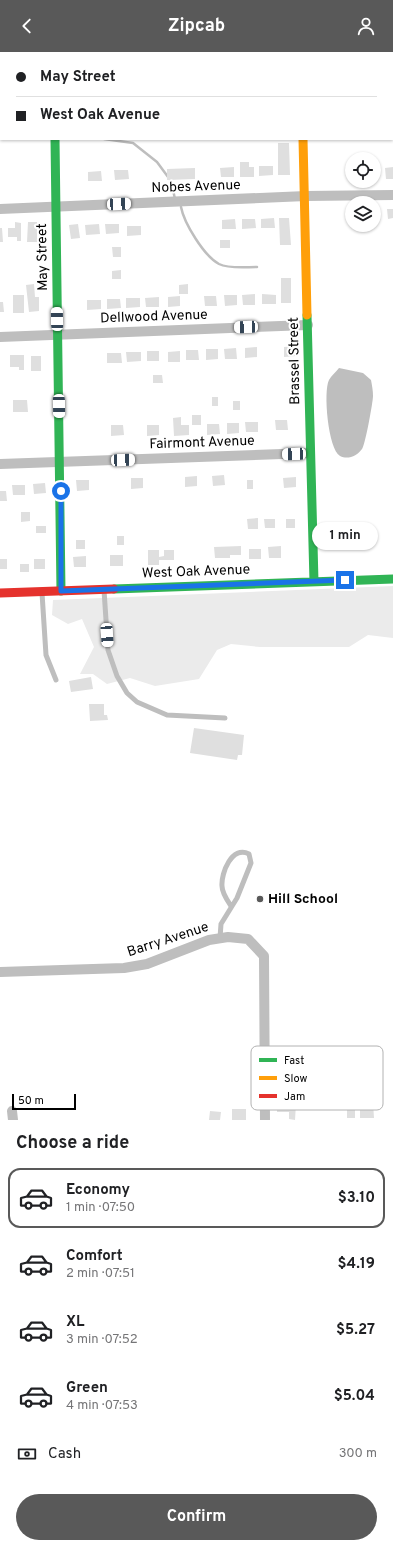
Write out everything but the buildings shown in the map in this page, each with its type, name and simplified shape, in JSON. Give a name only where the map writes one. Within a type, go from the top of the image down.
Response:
[{"type":"street","name":"May Street","points":[[55,140],[61,591]]},
{"type":"street","name":"Brassel Street","points":[[304,140],[314,582]]},
{"type":"street","name":"Nobes Avenue","points":[[0,209],[306,196],[393,195]]},
{"type":"street","name":"Dellwood Avenue","points":[[0,337],[308,325]]},
{"type":"street","name":"Fairmont Avenue","points":[[0,464],[310,453]]},
{"type":"street","name":"West Oak Avenue","points":[[0,593],[393,579]]},
{"type":"street","name":"Barry Avenue","points":[[0,972],[124,968],[147,964],[209,940],[228,936],[248,939],[264,956],[265,1046]]},
{"type":"street","name":"Barry Avenue","points":[[266,1110],[266,1120]]},
{"type":"lane","points":[[104,589],[108,650],[117,676],[127,693],[137,702],[166,715],[225,718]]},
{"type":"lane","points":[[42,592],[46,656],[56,680]]},
{"type":"lane","points":[[220,938],[221,924],[237,898],[252,863],[249,854],[244,852],[239,852],[233,855],[226,866],[223,877],[222,892],[231,906]]},
{"type":"shaded area","points":[[339,368],[363,373],[371,380],[373,390],[372,406],[362,449],[358,454],[346,458],[340,456],[332,443],[326,396],[329,380]]},
{"type":"shaded area","points":[[393,586],[393,638],[368,635],[349,647],[260,647],[231,644],[217,650],[199,679],[155,686],[130,678],[107,684],[93,674],[80,674],[94,647],[82,619],[68,624],[52,615],[53,600]]},
{"type":"waterway","points":[[111,140],[133,143],[157,162],[171,181],[175,199]]},
{"type":"waterway","points":[[181,207],[190,230],[201,247],[213,260],[223,266],[228,267],[257,267]]},
{"type":"traffic: fast","points":[[55,140],[61,591]]},
{"type":"traffic: fast","points":[[307,315],[314,582]]},
{"type":"traffic: fast","points":[[114,589],[393,579]]},
{"type":"traffic: slow","points":[[303,140],[307,315]]},
{"type":"traffic: jam","points":[[0,593],[114,589]]},
{"type":"place","name":"Hill School","points":[[260,899]]},
{"type":"route","points":[[61,491],[61,591],[345,580]]}]
